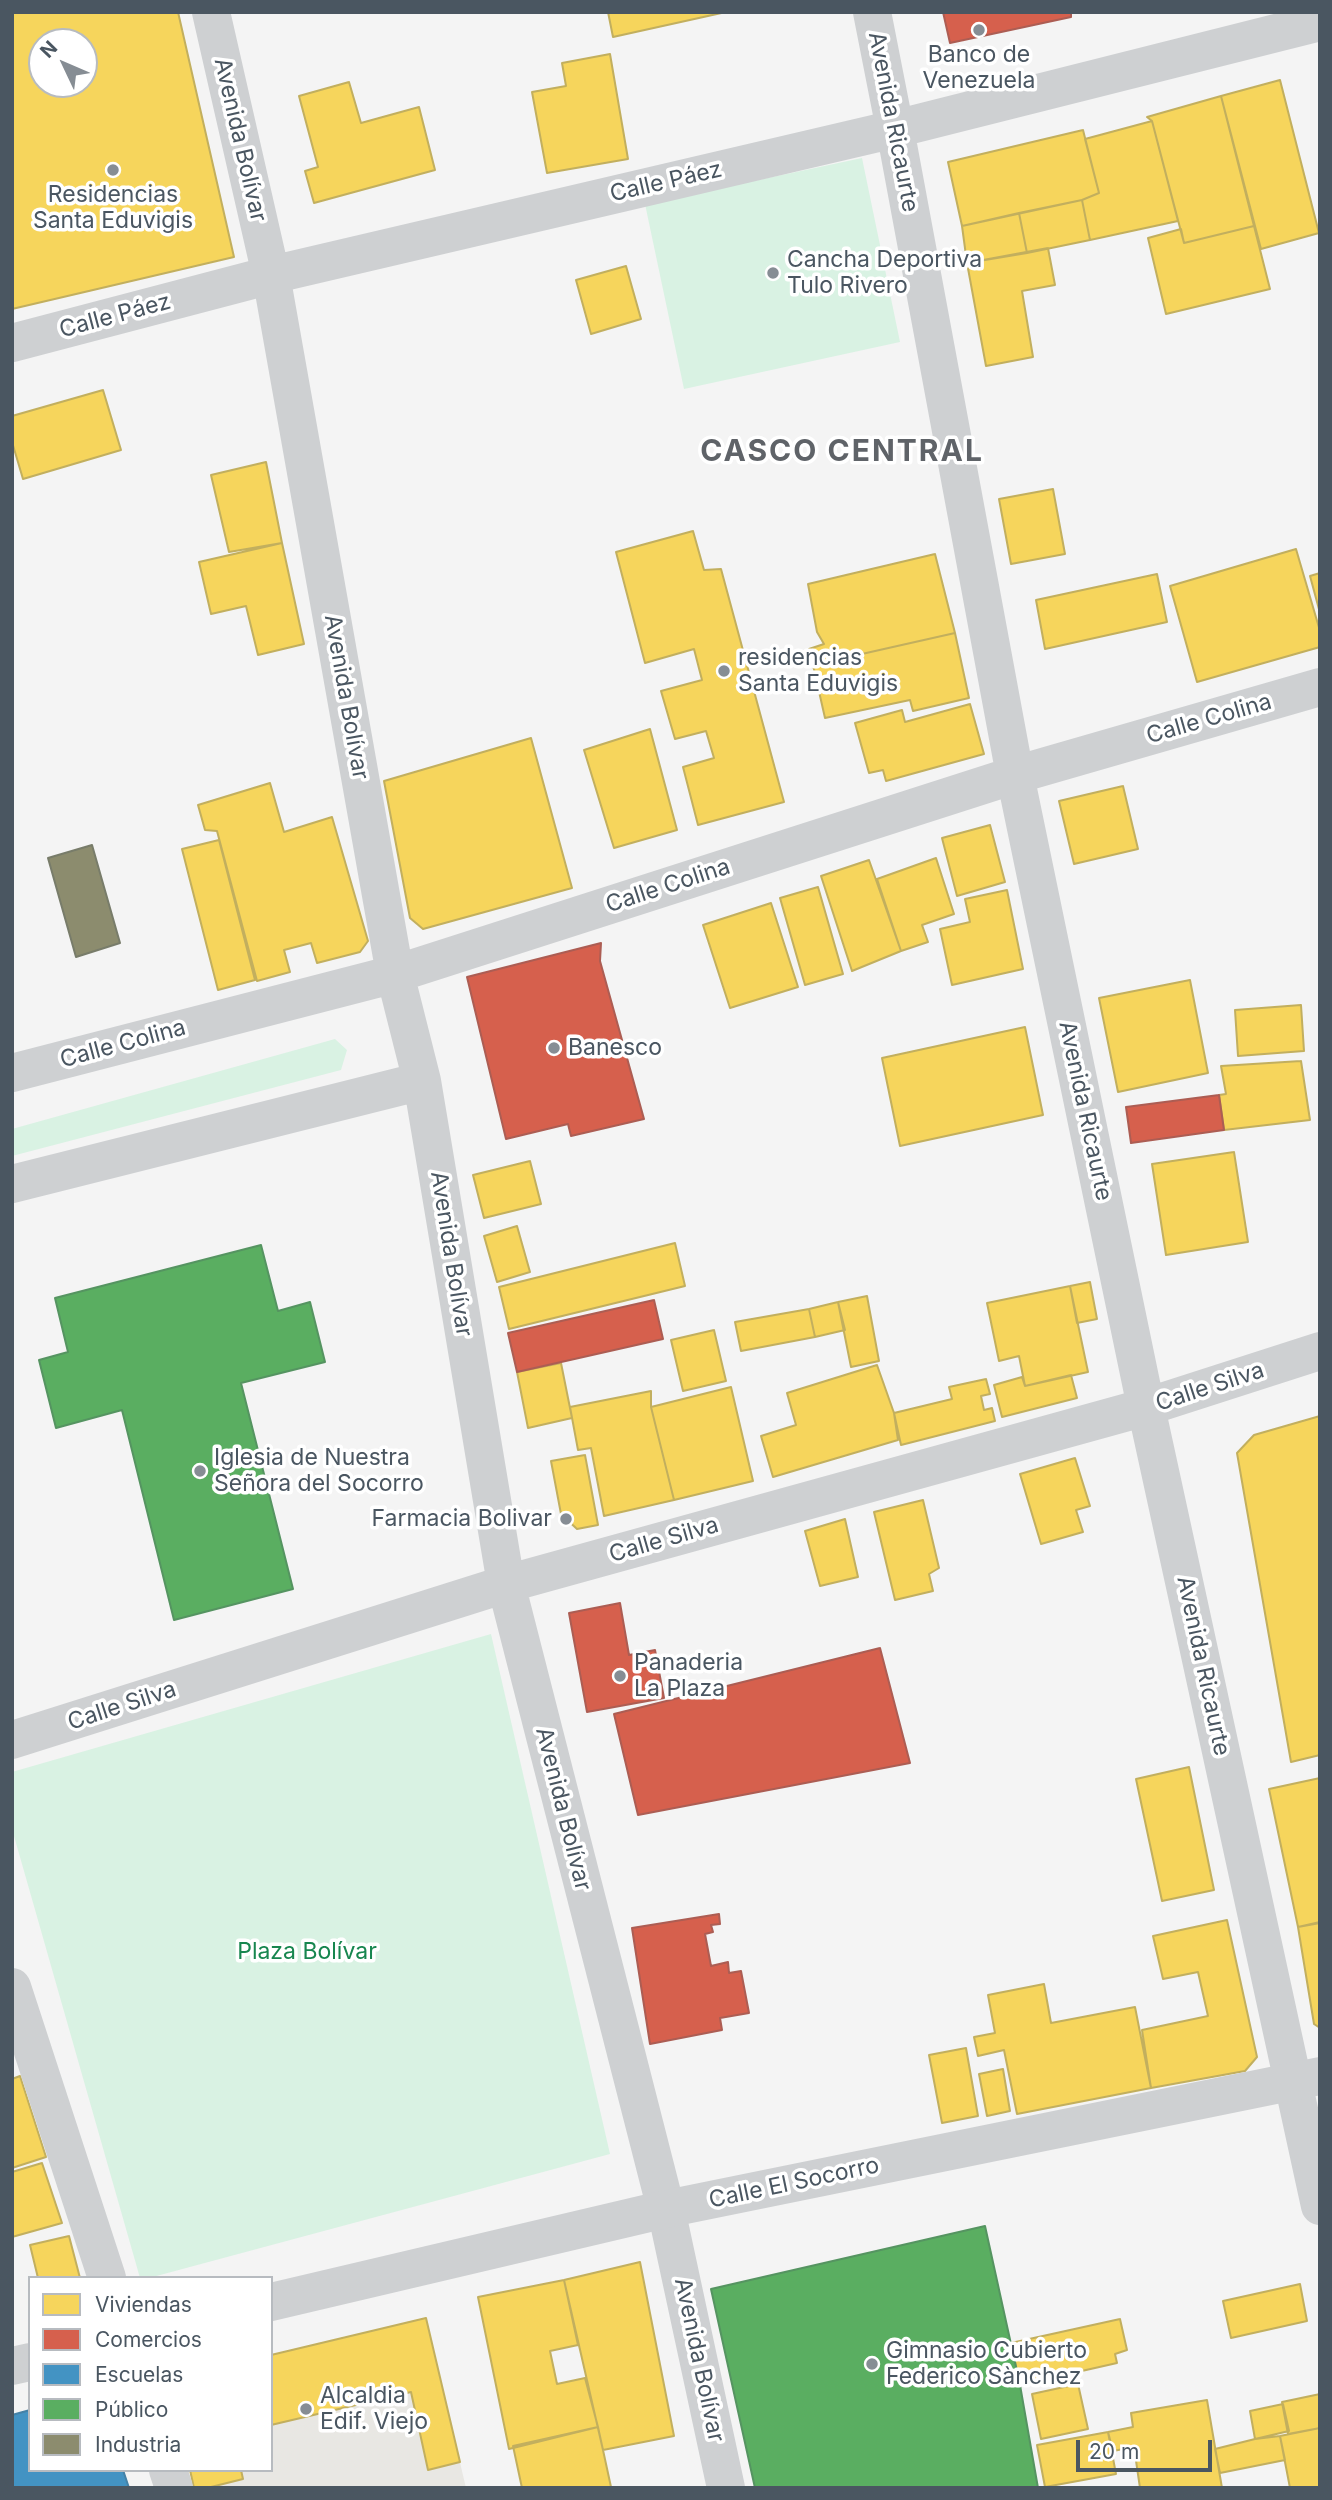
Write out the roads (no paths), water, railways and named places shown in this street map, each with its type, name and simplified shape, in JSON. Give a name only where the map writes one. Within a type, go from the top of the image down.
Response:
[{"type":"street","name":"Avenida Bolívar","points":[[211,12],[271,275],[395,974],[422,1081],[506,1584],[666,2209],[726,2488]]},
{"type":"street","name":"Avenida Ricaurte","points":[[872,12],[1015,775],[1146,1407],[1307,2078],[1320,2206]]},
{"type":"street","name":"Calle Páez","points":[[12,343],[271,275],[895,129],[1320,22]]},
{"type":"street","name":"Calle Colina","points":[[12,1073],[395,974],[1015,775],[1320,687]]},
{"type":"street","points":[[12,1184],[422,1081]]},
{"type":"street","name":"Calle Silva","points":[[12,1740],[506,1584],[1146,1407],[1320,1351]]},
{"type":"street","points":[[12,1987],[106,2276]]},
{"type":"street","name":"Calle El Socorro","points":[[273,2302],[666,2209],[1307,2078]]},
{"type":"place","name":"Banco de Venezuela","points":[[979,30]]},
{"type":"place","name":"Residencias Santa Eduvigis","points":[[113,170]]},
{"type":"place","name":"Cancha Deportiva Tulo Rivero","points":[[773,273]]},
{"type":"place","name":"residencias Santa Eduvigis","points":[[724,671]]},
{"type":"place","name":"Banesco","points":[[554,1048]]},
{"type":"place","name":"Iglesia de Nuestra Señora del Socorro","points":[[200,1471]]},
{"type":"place","name":"Farmacia Bolivar","points":[[566,1519]]},
{"type":"place","name":"Panaderia La Plaza","points":[[620,1676]]},
{"type":"place","name":"Gimnasio Cubierto Federico Sànchez","points":[[872,2364]]},
{"type":"place","name":"Alcaldia Edif. Viejo","points":[[306,2409]]},
{"type":"district","name":"CASCO CENTRAL","points":[[842,452]]},
{"type":"park label","name":"Plaza Bolívar","points":[[307,1952]]}]
